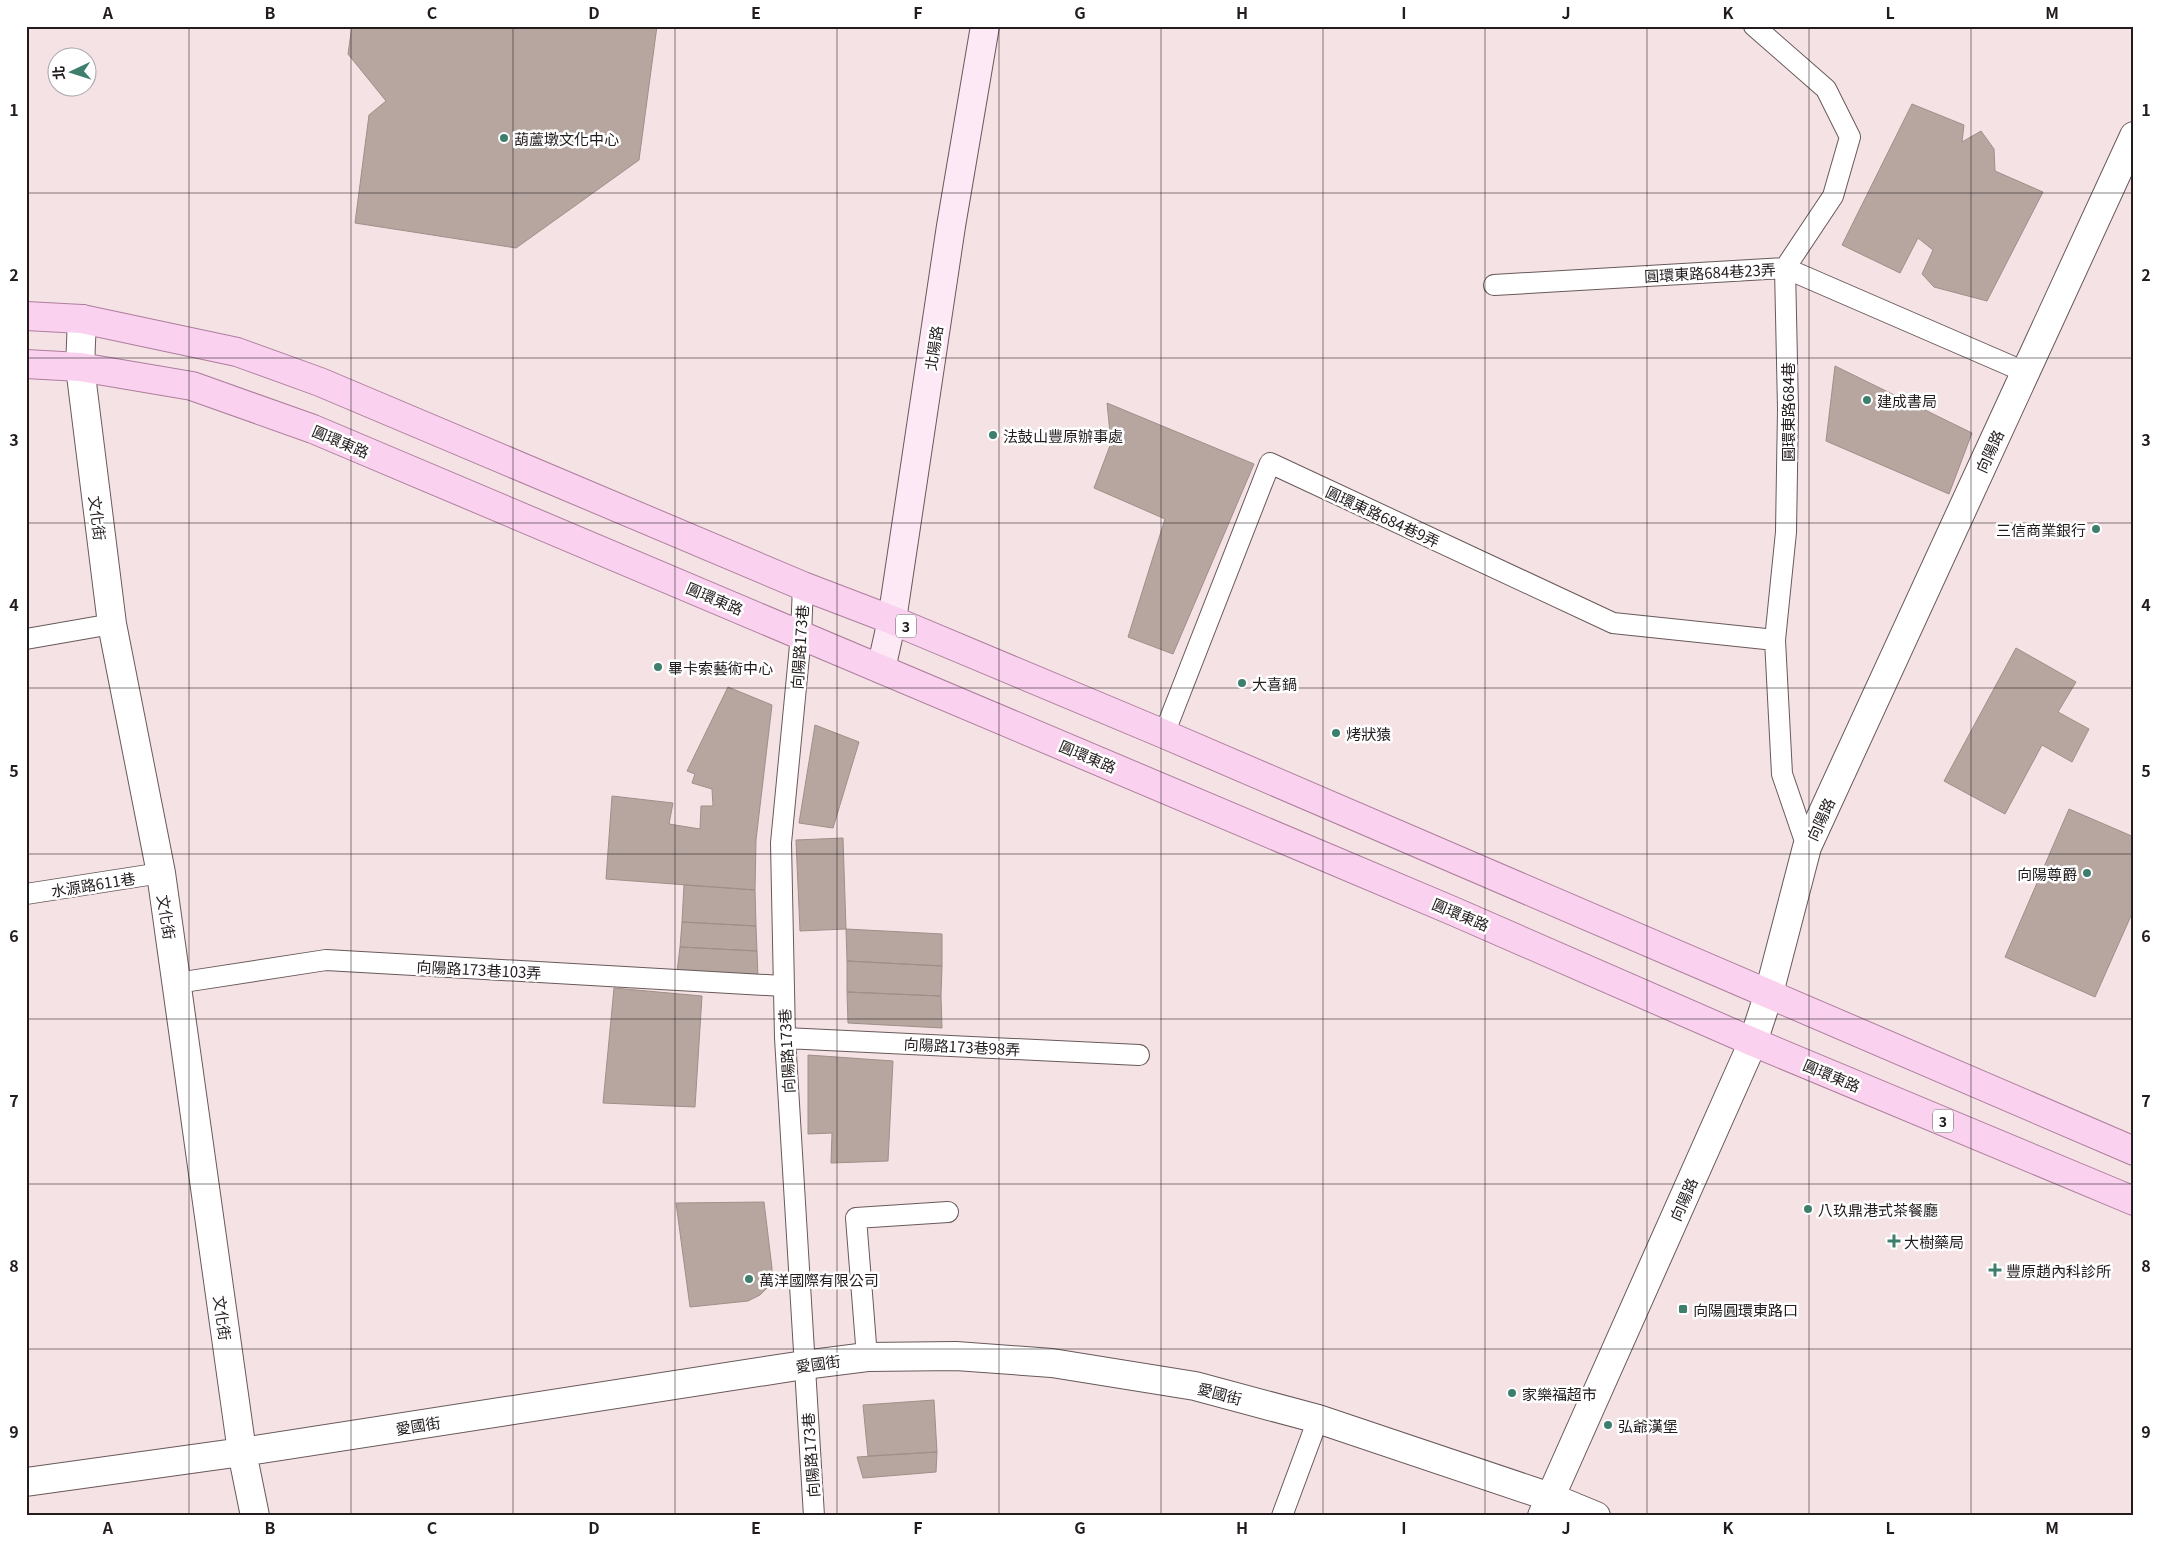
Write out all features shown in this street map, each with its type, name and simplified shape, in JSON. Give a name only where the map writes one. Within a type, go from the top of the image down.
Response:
[{"type":"main road","name":"3","points":[[26,316],[82,319],[237,352],[320,382],[802,586],[892,620],[1164,734],[2134,1151]]},
{"type":"main road","name":"圓環東路","points":[[26,364],[80,367],[192,386],[314,430],[1462,915],[1753,1042],[2134,1201]]},
{"type":"street","name":"北陽路","points":[[881,669],[892,620],[951,226],[985,26]]},
{"type":"street","name":"向陽路","points":[[1546,1506],[1753,1042],[1769,994],[1807,848],[2134,136]]},
{"type":"street","name":"文化街","points":[[82,319],[80,367],[112,624],[160,873],[242,1452],[255,1516]]},
{"type":"street","name":"愛國街","points":[[26,1482],[242,1452],[804,1365],[867,1357],[956,1356],[1052,1363],[1195,1386],[1318,1419],[1546,1506],[1596,1516]]},
{"type":"lane","points":[[1754,26],[1826,89],[1850,137],[1833,196],[1785,268]]},
{"type":"lane","name":"圓環東路684巷23弄","points":[[1494,285],[1785,268],[2025,372]]},
{"type":"lane","name":"圓環東路684巷","points":[[1785,268],[1788,409],[1786,532],[1775,640],[1782,774],[1807,848]]},
{"type":"lane","name":"圓環東路684巷9弄","points":[[1164,734],[1270,463],[1613,623],[1775,640]]},
{"type":"lane","name":"向陽路173巷","points":[[802,586],[802,635],[781,843],[785,1038],[814,1516]]},
{"type":"lane","points":[[26,639],[112,624]]},
{"type":"lane","name":"水源路611巷","points":[[26,894],[160,873]]},
{"type":"lane","name":"向陽路173巷103弄","points":[[177,983],[326,960],[783,986]]},
{"type":"lane","name":"向陽路173巷98弄","points":[[785,1038],[1139,1055]]},
{"type":"lane","points":[[867,1357],[856,1218],[948,1212]]},
{"type":"lane","points":[[1282,1516],[1318,1419]]},
{"type":"building","name":"葫蘆墩文化中心","points":[[352,26],[657,26],[639,160],[516,248],[355,223],[369,115],[386,101],[348,54]]},
{"type":"building","points":[[1912,104],[1964,125],[1962,142],[1981,131],[1994,149],[1995,171],[2043,192],[1987,301],[1934,287],[1922,274],[1933,250],[1918,238],[1900,273],[1842,245]]},
{"type":"building","name":"建成書局","points":[[1835,366],[1972,433],[1949,494],[1826,441]]},
{"type":"building","points":[[1107,403],[1254,464],[1173,654],[1128,637],[1165,519],[1094,488],[1111,443]]},
{"type":"building","points":[[2016,648],[2076,682],[2058,712],[2089,729],[2072,762],[2042,745],[2005,814],[1944,781]]},
{"type":"building","points":[[728,687],[772,705],[756,840],[755,890],[606,879],[612,796],[673,803],[669,824],[700,829],[701,806],[713,806],[712,789],[692,783],[695,774],[687,771]]},
{"type":"building","points":[[815,725],[859,742],[833,828],[799,823]]},
{"type":"building","name":"向陽尊爵","points":[[2069,809],[2134,837],[2134,909],[2095,997],[2005,957]]},
{"type":"building","points":[[843,838],[846,929],[800,931],[796,840]]},
{"type":"building","points":[[684,885],[755,890],[756,926],[682,922]]},
{"type":"building","points":[[682,922],[756,926],[757,951],[680,947]]},
{"type":"building","points":[[846,929],[942,934],[942,966],[847,961]]},
{"type":"building","points":[[680,947],[757,951],[758,978],[677,972]]},
{"type":"building","points":[[847,961],[942,966],[941,996],[847,992]]},
{"type":"building","points":[[614,988],[702,996],[695,1107],[603,1103]]},
{"type":"building","points":[[847,992],[941,996],[942,1028],[848,1023]]},
{"type":"building","points":[[808,1055],[893,1061],[888,1161],[831,1163],[832,1133],[808,1134]]},
{"type":"building","points":[[764,1202],[772,1268],[771,1284],[760,1295],[748,1301],[690,1307],[676,1203]]},
{"type":"building","points":[[934,1400],[937,1452],[868,1456],[863,1405]]},
{"type":"building","points":[[937,1452],[936,1472],[863,1478],[857,1457]]},
{"type":"place","name":"葫蘆墩文化中心","points":[[504,138]]},
{"type":"place","name":"建成書局","points":[[1867,400]]},
{"type":"place","name":"法鼓山豐原辦事處","points":[[993,435]]},
{"type":"place","name":"三信商業銀行","points":[[2096,529]]},
{"type":"place","name":"畢卡索藝術中心","points":[[658,667]]},
{"type":"place","name":"大喜鍋","points":[[1242,683]]},
{"type":"place","name":"烤狀猿","points":[[1336,733]]},
{"type":"place","name":"向陽尊爵","points":[[2087,873]]},
{"type":"place","name":"八玖鼎港式茶餐廳","points":[[1808,1209]]},
{"type":"place","name":"大樹藥局","points":[[1894,1241]]},
{"type":"place","name":"豐原趙內科診所","points":[[1995,1270]]},
{"type":"place","name":"萬洋國際有限公司","points":[[749,1279]]},
{"type":"place","name":"向陽圓環東路口","points":[[1683,1309]]},
{"type":"place","name":"家樂福超市","points":[[1512,1393]]},
{"type":"place","name":"弘爺漢堡","points":[[1608,1425]]}]
